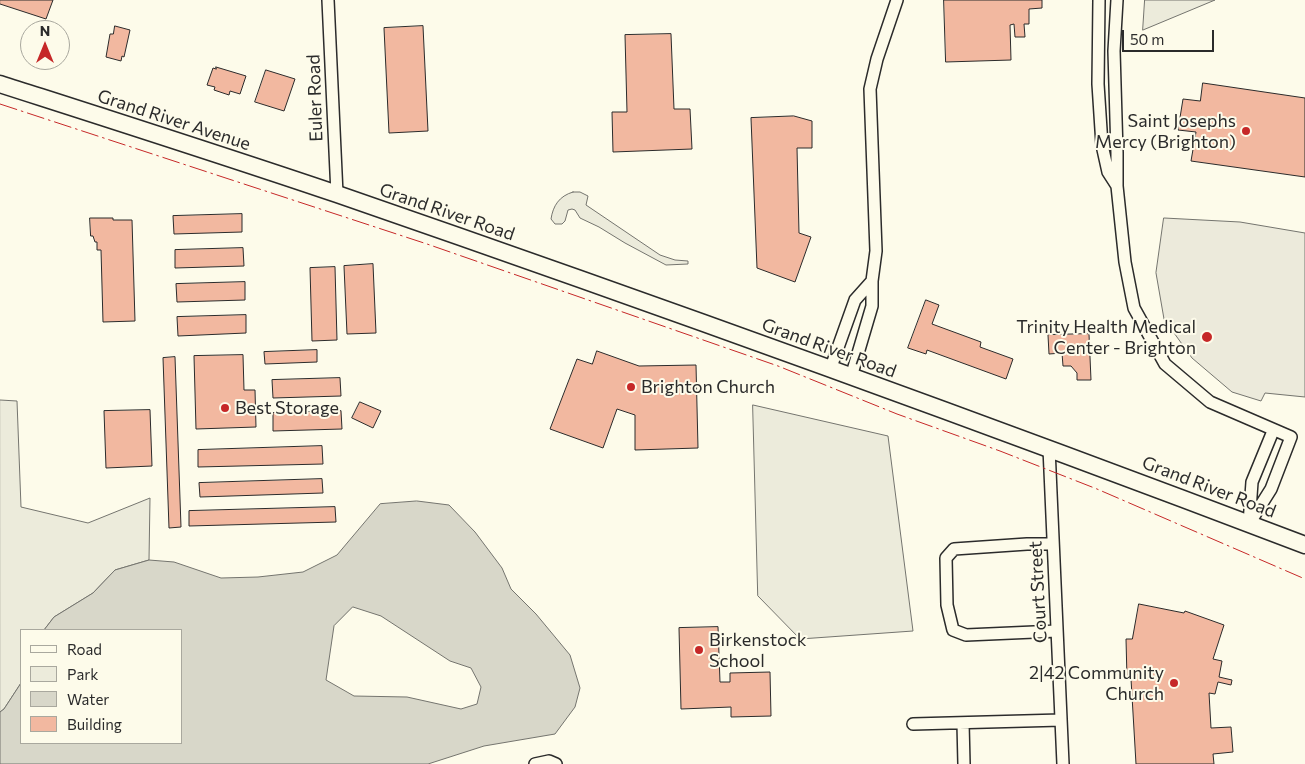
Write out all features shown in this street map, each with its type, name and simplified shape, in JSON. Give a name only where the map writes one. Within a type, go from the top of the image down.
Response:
[{"type":"main road","name":"Grand River Avenue","points":[[0,84],[336,194]]},
{"type":"main road","name":"Grand River Road","points":[[336,194],[1049,448],[1305,545]]},
{"type":"street","name":"Euler Road","points":[[328,0],[336,194]]},
{"type":"street","points":[[851,377],[872,306],[872,281],[876,251],[870,88],[877,59],[896,0]]},
{"type":"street","points":[[1099,0],[1098,84],[1102,145],[1108,172],[1117,186]]},
{"type":"street","points":[[1117,0],[1114,51],[1118,153],[1117,186],[1125,262],[1134,308],[1165,364],[1210,402],[1273,431],[1291,437],[1271,490],[1249,524]]},
{"type":"street","points":[[830,370],[856,300],[872,281]]},
{"type":"street","points":[[1249,524],[1252,482],[1273,431]]},
{"type":"street","name":"Court Street","points":[[1049,448],[1063,764]]},
{"type":"street","points":[[1052,544],[954,548],[946,558],[947,605],[953,630],[966,635],[1057,631]]},
{"type":"street","points":[[913,724],[1061,720]]},
{"type":"street","points":[[963,723],[964,764]]},
{"type":"street","points":[[534,764],[549,761],[556,764]]},
{"type":"green space","points":[[1145,0],[1215,0],[1143,30]]},
{"type":"green space","points":[[573,192],[580,192],[588,196],[586,205],[660,255],[675,260],[688,261],[688,264],[666,265],[580,218],[575,210],[572,209],[568,210],[565,221],[562,224],[555,224],[551,219],[555,206],[560,199]]},
{"type":"green space","points":[[0,400],[17,401],[21,507],[88,523],[150,498],[149,560],[115,570],[93,593],[54,617],[45,629],[20,629],[20,685],[0,712]]},
{"type":"green space","points":[[753,405],[888,436],[913,631],[800,639],[758,596]]},
{"type":"shaded area","points":[[1164,218],[1240,222],[1305,233],[1305,397],[1265,393],[1261,401],[1232,392],[1192,358],[1164,319],[1156,273]]},
{"type":"water","points":[[417,501],[449,505],[475,532],[502,568],[511,589],[536,614],[570,655],[580,688],[575,707],[555,734],[484,746],[428,764],[0,764],[0,712],[20,685],[20,744],[182,744],[182,629],[45,629],[54,617],[93,593],[115,570],[149,560],[174,562],[221,578],[258,577],[303,572],[337,555],[380,504]],"holes":[[[353,607],[381,616],[450,661],[471,668],[481,687],[477,704],[461,709],[407,697],[354,696],[326,680],[334,626]]]},
{"type":"building","points":[[0,0],[53,0],[46,19],[0,4]]},
{"type":"building","points":[[944,0],[1042,0],[1042,8],[1029,9],[1029,24],[1024,24],[1025,37],[1015,37],[1014,24],[1010,25],[1011,60],[946,62]]},
{"type":"building","points":[[115,26],[130,30],[124,57],[122,56],[121,61],[106,57],[110,34],[113,34]]},
{"type":"building","points":[[423,26],[428,131],[389,133],[384,28]]},
{"type":"building","points":[[671,34],[674,109],[690,109],[692,149],[613,152],[612,112],[627,112],[625,35]]},
{"type":"building","points":[[216,67],[246,76],[240,94],[230,91],[229,95],[214,90],[215,87],[207,85],[213,68],[216,69]]},
{"type":"building","points":[[266,70],[295,79],[284,111],[255,102]]},
{"type":"building","name":"Saint Josephs Mercy (Brighton)","points":[[1203,83],[1305,98],[1305,177],[1191,161],[1196,132],[1178,130],[1183,99],[1200,101]]},
{"type":"building","points":[[794,116],[812,121],[812,148],[797,148],[799,233],[811,237],[795,282],[757,268],[751,118]]},
{"type":"building","points":[[242,214],[242,232],[174,234],[173,216]]},
{"type":"building","points":[[90,218],[132,220],[135,321],[103,322],[101,250],[97,250],[97,242],[91,236]]},
{"type":"building","points":[[243,248],[244,266],[175,268],[175,250]]},
{"type":"building","points":[[373,264],[376,333],[347,334],[344,266]]},
{"type":"building","points":[[335,267],[337,340],[312,341],[310,268]]},
{"type":"building","points":[[245,282],[245,300],[177,302],[176,284]]},
{"type":"building","points":[[926,300],[939,305],[932,324],[981,342],[980,347],[1013,359],[1006,379],[927,350],[926,354],[908,348]]},
{"type":"building","points":[[246,315],[246,333],[178,336],[177,317]]},
{"type":"building","points":[[1089,334],[1091,380],[1077,380],[1077,373],[1071,366],[1063,366],[1062,353],[1049,354],[1048,335]]},
{"type":"building","name":"Best Storage","points":[[317,350],[317,362],[265,364],[264,352]]},
{"type":"building","name":"Brighton Church","points":[[597,351],[639,366],[696,365],[698,448],[635,450],[635,415],[617,409],[603,448],[550,429],[577,359],[592,364]]},
{"type":"building","name":"Best Storage","points":[[243,355],[244,390],[255,390],[256,427],[196,429],[194,356]]},
{"type":"building","points":[[175,357],[181,527],[169,528],[163,358]]},
{"type":"building","name":"Best Storage","points":[[340,378],[341,396],[273,398],[272,380]]},
{"type":"building","points":[[360,402],[381,411],[373,428],[352,418]]},
{"type":"building","points":[[150,410],[152,466],[106,468],[104,411]]},
{"type":"building","name":"Best Storage","points":[[341,411],[342,429],[273,431],[273,413]]},
{"type":"building","name":"Best Storage","points":[[322,446],[323,464],[198,467],[198,450]]},
{"type":"building","points":[[322,479],[323,493],[200,497],[199,483]]},
{"type":"building","points":[[335,507],[336,522],[189,526],[189,511]]},
{"type":"building","name":"2|42 Community Church","points":[[1139,604],[1184,613],[1185,611],[1224,625],[1213,659],[1222,661],[1219,677],[1232,680],[1231,685],[1218,682],[1215,694],[1209,693],[1211,728],[1231,727],[1233,752],[1213,754],[1214,764],[1136,764],[1131,679],[1127,679],[1126,639],[1132,639]]},
{"type":"building","name":"Birkenstock School","points":[[718,627],[720,682],[730,682],[730,673],[770,672],[771,716],[731,717],[731,707],[681,709],[679,628]]},
{"type":"power","points":[[0,104],[427,244],[778,366],[897,414],[1000,451],[1097,489],[1305,579]]},
{"type":"place","name":"Saint Josephs Mercy (Brighton)","points":[[1246,131]]},
{"type":"place","name":"Trinity Health Medical Center - Brighton","points":[[1207,337]]},
{"type":"place","name":"Brighton Church","points":[[631,387]]},
{"type":"place","name":"Best Storage","points":[[225,408]]},
{"type":"place","name":"Birkenstock School","points":[[699,650]]},
{"type":"place","name":"2|42 Community Church","points":[[1174,683]]}]
